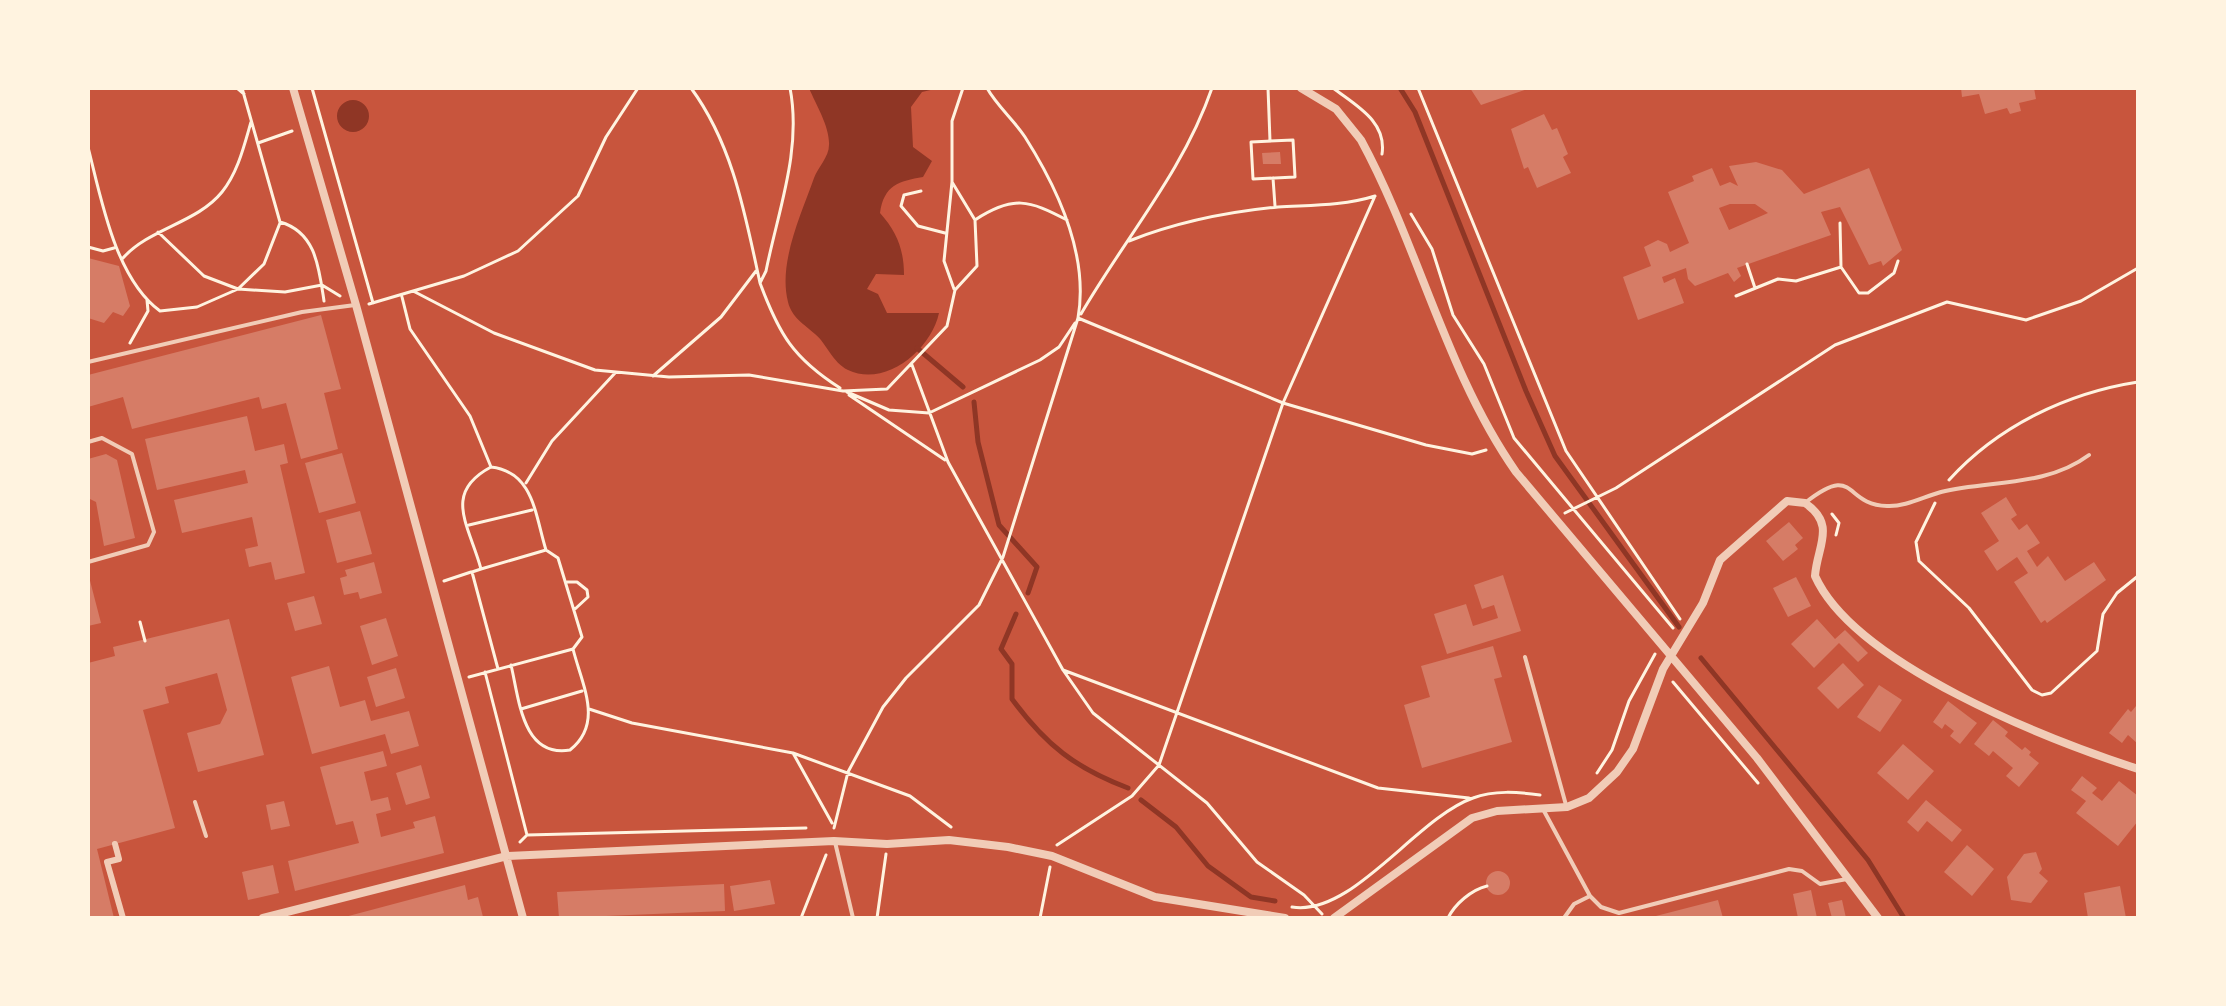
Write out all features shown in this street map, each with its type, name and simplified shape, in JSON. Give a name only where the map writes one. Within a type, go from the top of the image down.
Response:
[{"type":"street","points":[[293,88],[356,305],[523,918]]},
{"type":"street","points":[[1301,88],[1336,109],[1353,128],[1385,192],[1498,447],[1669,658],[1757,758],[1878,918]]},
{"type":"street","points":[[1334,918],[1472,818],[1497,811],[1544,811],[1589,798],[1617,772],[1633,749],[1669,658],[1703,603],[1714,569],[1727,550],[1785,503],[1805,503],[1816,511],[1826,533],[1815,576],[1829,602],[1854,625],[1917,671],[2013,721],[2059,742],[2138,769]]},
{"type":"street","points":[[263,918],[507,856],[949,840],[1052,852],[1155,897],[1285,918]]},
{"type":"street","points":[[115,844],[119,859],[107,862],[123,918]]},
{"type":"lane","points":[[88,362],[325,309],[356,305]]},
{"type":"lane","points":[[88,442],[102,438],[132,454],[154,532],[148,545],[88,562]]},
{"type":"lane","points":[[1805,503],[1829,485],[1842,484],[1885,506],[1940,492],[2044,477],[2070,469],[2089,455]]},
{"type":"lane","points":[[1525,657],[1565,803]]},
{"type":"lane","points":[[195,802],[206,836]]},
{"type":"lane","points":[[1544,811],[1590,896],[1601,907],[1619,913],[1789,869],[1802,871],[1820,884],[1850,879]]},
{"type":"lane","points":[[833,842],[853,918]]},
{"type":"lane","points":[[1564,918],[1574,904],[1590,896]]},
{"type":"path","points":[[88,147],[90,165],[114,248],[147,300],[160,311],[167,312],[197,307],[238,289],[264,264],[280,222],[240,88]]},
{"type":"path","points":[[312,88],[373,303]]},
{"type":"path","points":[[356,305],[402,297],[464,276],[518,251],[578,196],[606,137],[638,88]]},
{"type":"path","points":[[691,88],[715,121],[751,237],[760,283],[788,343],[808,367],[948,462]]},
{"type":"path","points":[[760,283],[766,271],[792,158],[794,112],[790,88]]},
{"type":"path","points":[[955,290],[944,261],[945,233],[952,182],[952,121],[963,88]]},
{"type":"path","points":[[834,825],[848,772],[883,707],[906,678],[979,605],[1003,557],[1078,318],[1083,290],[1067,220],[1024,134],[987,88]]},
{"type":"path","points":[[843,391],[889,410],[929,413],[1040,360],[1059,347],[1116,254],[1176,170],[1212,88]]},
{"type":"path","points":[[1268,88],[1270,141]]},
{"type":"path","points":[[1333,88],[1372,117],[1379,129],[1383,165]]},
{"type":"path","points":[[1418,88],[1566,451],[1595,500],[1689,627]]},
{"type":"path","points":[[122,259],[135,244],[221,195],[233,176],[251,122]]},
{"type":"path","points":[[258,143],[287,133]]},
{"type":"path","points":[[1293,140],[1295,177],[1253,179],[1251,142],[1270,141],[1293,140]]},
{"type":"path","points":[[1273,178],[1275,208]]},
{"type":"path","points":[[415,292],[494,333],[595,370],[653,376],[749,375],[843,391],[887,389],[947,326],[955,290],[977,266],[975,220],[952,182]]},
{"type":"path","points":[[921,191],[904,195],[901,206],[918,226],[945,233]]},
{"type":"path","points":[[1127,242],[1178,222],[1275,208],[1353,203],[1385,192]]},
{"type":"path","points":[[1040,918],[1052,852],[1132,796],[1159,765],[1283,403],[1375,196]]},
{"type":"path","points":[[975,220],[989,211],[1024,201],[1067,220]]},
{"type":"path","points":[[1405,205],[1432,249],[1453,315],[1484,364],[1514,438],[1681,638]]},
{"type":"path","points":[[280,222],[296,227],[308,237],[322,285],[325,309]]},
{"type":"path","points":[[1840,223],[1841,267],[1859,293],[1868,293],[1894,273],[1898,261]]},
{"type":"path","points":[[158,232],[204,276],[238,289],[285,292],[322,285]]},
{"type":"path","points":[[88,247],[103,251],[114,248]]},
{"type":"path","points":[[1747,264],[1755,288]]},
{"type":"path","points":[[1736,296],[1778,279],[1796,281],[1841,267]]},
{"type":"path","points":[[1574,508],[1616,488],[1835,345],[1947,302],[2026,320],[2081,301],[2138,268]]},
{"type":"path","points":[[653,376],[721,317],[757,270]]},
{"type":"path","points":[[402,297],[410,329],[470,416],[491,467]]},
{"type":"path","points":[[127,354],[131,337],[148,311],[147,300]]},
{"type":"path","points":[[1078,318],[1283,403],[1456,452],[1472,454],[1498,447]]},
{"type":"path","points":[[912,365],[948,462],[1063,670],[1093,713],[1207,803],[1257,862],[1317,906],[1325,918]]},
{"type":"path","points":[[526,483],[552,441],[617,372]]},
{"type":"path","points":[[2138,382],[2110,386],[2054,404],[1984,449],[1958,470],[1940,492],[1916,542],[1919,561],[1969,608],[2032,690],[2042,695],[2051,693],[2097,651],[2103,614],[2117,593],[2138,576]]},
{"type":"path","points":[[458,680],[573,649],[582,637],[567,582],[558,558],[546,550],[526,483],[514,472],[491,467],[465,485],[461,498],[481,569]]},
{"type":"path","points":[[469,525],[533,510]]},
{"type":"path","points":[[1816,511],[1832,514],[1838,519],[1833,545]]},
{"type":"path","points":[[433,584],[546,550]]},
{"type":"path","points":[[472,572],[498,669]]},
{"type":"path","points":[[567,582],[577,582],[587,590],[588,597],[575,609]]},
{"type":"path","points":[[140,622],[145,641]]},
{"type":"path","points":[[1595,776],[1612,750],[1629,701],[1659,645]]},
{"type":"path","points":[[511,665],[531,737],[544,748],[558,752],[570,750],[587,732],[589,709],[573,649]]},
{"type":"path","points":[[1063,670],[1378,788],[1472,798],[1499,792],[1565,803]]},
{"type":"path","points":[[485,672],[527,835]]},
{"type":"path","points":[[521,709],[583,690]]},
{"type":"path","points":[[589,709],[632,723],[793,753],[848,772],[910,796],[958,833],[943,833]]},
{"type":"path","points":[[793,753],[833,828],[849,828]]},
{"type":"path","points":[[1278,904],[1308,909],[1350,889],[1429,824],[1472,798]]},
{"type":"path","points":[[507,856],[527,835],[818,828]]},
{"type":"path","points":[[801,918],[833,842]]},
{"type":"path","points":[[877,918],[887,844]]},
{"type":"path","points":[[1052,852],[1067,852]]},
{"type":"path","points":[[1448,918],[1457,905],[1477,888],[1487,886]]},
{"type":"shaded area","points":[[809,88],[939,88],[922,92],[911,107],[913,147],[932,161],[923,177],[907,180],[889,190],[880,213],[898,242],[904,275],[876,274],[867,289],[878,294],[887,313],[939,313],[927,340],[916,352],[891,370],[877,374],[862,374],[842,367],[819,338],[795,317],[788,302],[786,271],[792,239],[829,145],[825,124]]},
{"type":"shaded area","points":[[353,100],[364,105],[369,116],[364,127],[353,132],[342,127],[337,116],[342,105]]},
{"type":"building","points":[[1470,88],[1530,88],[1481,105]]},
{"type":"building","points":[[1961,88],[2034,88],[2036,99],[2019,103],[2021,111],[2010,114],[2007,108],[1985,114],[1979,94],[1962,97]]},
{"type":"building","points":[[1544,114],[1552,130],[1557,128],[1568,154],[1563,157],[1571,173],[1537,188],[1528,167],[1524,169],[1511,129]]},
{"type":"building","points":[[1280,152],[1281,164],[1263,164],[1262,153]]},
{"type":"building","points":[[1756,162],[1782,170],[1804,194],[1869,168],[1902,250],[1883,266],[1881,261],[1869,265],[1840,207],[1821,212],[1831,235],[1737,268],[1741,276],[1734,282],[1728,273],[1695,286],[1688,279],[1686,268],[1662,277],[1664,283],[1675,278],[1684,303],[1638,320],[1623,277],[1651,266],[1644,247],[1658,240],[1667,244],[1670,252],[1689,243],[1668,192],[1694,181],[1692,176],[1712,168],[1720,186],[1730,182],[1738,186],[1729,166]],"holes":[[[1730,204],[1755,204],[1768,213],[1729,230],[1719,208]]]},
{"type":"building","points":[[88,258],[119,266],[130,306],[123,316],[113,312],[104,323],[88,318]]},
{"type":"building","points":[[321,315],[341,389],[324,393],[338,449],[301,459],[286,403],[262,409],[259,397],[132,429],[123,397],[88,407],[88,375]]},
{"type":"building","points":[[247,416],[255,451],[284,444],[288,463],[280,465],[305,573],[275,580],[271,562],[249,567],[245,549],[258,546],[252,517],[182,533],[174,500],[248,483],[245,470],[157,490],[145,439]]},
{"type":"building","points":[[342,453],[356,503],[319,513],[305,463]]},
{"type":"building","points":[[106,454],[117,460],[135,538],[104,546],[96,502],[88,498],[88,459]]},
{"type":"building","points":[[2006,497],[2017,515],[2011,519],[2019,530],[2027,524],[2040,543],[2027,551],[2037,567],[2048,556],[2065,581],[2094,562],[2106,580],[2047,623],[2045,620],[2041,623],[2014,582],[2028,573],[2017,557],[1997,571],[1984,551],[1999,541],[1981,513]]},
{"type":"building","points":[[360,511],[372,554],[337,563],[326,520]]},
{"type":"building","points":[[1789,522],[1803,538],[1795,545],[1798,549],[1783,561],[1766,541]]},
{"type":"building","points":[[374,562],[382,593],[360,599],[358,592],[344,595],[340,578],[347,576],[345,570]]},
{"type":"building","points":[[88,573],[101,623],[88,626]]},
{"type":"building","points":[[1503,575],[1521,631],[1447,654],[1434,614],[1466,604],[1473,626],[1498,618],[1494,605],[1482,609],[1474,585]]},
{"type":"building","points":[[1796,577],[1811,606],[1788,617],[1773,588]]},
{"type":"building","points":[[314,596],[322,624],[295,631],[287,603]]},
{"type":"building","points":[[386,618],[398,656],[372,665],[360,626]]},
{"type":"building","points":[[229,619],[264,755],[198,772],[187,733],[220,724],[227,710],[217,673],[165,687],[169,703],[143,710],[175,828],[97,849],[114,918],[88,918],[88,663],[115,656],[113,647]]},
{"type":"building","points":[[1817,619],[1835,639],[1845,630],[1868,653],[1858,662],[1839,643],[1814,668],[1791,644]]},
{"type":"building","points":[[1493,646],[1502,677],[1494,679],[1512,742],[1422,768],[1404,705],[1430,697],[1421,666]]},
{"type":"building","points":[[1843,663],[1864,685],[1838,709],[1817,688]]},
{"type":"building","points":[[329,666],[340,707],[365,700],[371,721],[409,711],[419,746],[391,754],[385,734],[312,754],[291,677]]},
{"type":"building","points":[[396,668],[405,698],[376,707],[367,677]]},
{"type":"building","points":[[1879,685],[1902,700],[1880,732],[1857,717]]},
{"type":"building","points":[[1948,701],[1977,723],[1960,744],[1950,736],[1954,731],[1945,724],[1942,729],[1933,722]]},
{"type":"building","points":[[2136,706],[2138,744],[2128,735],[2122,743],[2109,733],[2128,709],[2131,712]]},
{"type":"building","points":[[1993,720],[2008,732],[2005,736],[2022,750],[2025,747],[2039,763],[2019,787],[2006,776],[2013,768],[1993,751],[1989,756],[1974,744]]},
{"type":"building","points":[[1903,744],[1934,771],[1908,800],[1877,773]]},
{"type":"building","points":[[383,751],[387,766],[364,772],[371,801],[388,797],[391,810],[376,814],[381,837],[415,828],[413,822],[435,816],[444,853],[295,891],[288,861],[359,843],[353,821],[336,825],[320,767]]},
{"type":"building","points":[[421,765],[430,798],[406,805],[396,773]]},
{"type":"building","points":[[2082,776],[2097,788],[2092,793],[2102,801],[2119,781],[2138,796],[2138,821],[2118,846],[2076,813],[2086,801],[2071,790]]},
{"type":"building","points":[[1926,800],[1962,830],[1952,842],[1927,821],[1918,832],[1907,822]]},
{"type":"building","points":[[284,801],[290,826],[271,830],[266,805]]},
{"type":"building","points":[[1967,845],[1994,869],[1972,896],[1944,872]]},
{"type":"building","points":[[2036,852],[2042,869],[2039,873],[2048,881],[2031,903],[2011,900],[2007,877],[2024,854]]},
{"type":"building","points":[[273,865],[279,893],[248,900],[242,872]]},
{"type":"building","points":[[1498,871],[1506,875],[1510,883],[1506,891],[1498,895],[1490,891],[1486,883],[1490,875]]},
{"type":"building","points":[[770,880],[775,904],[734,911],[730,886]]},
{"type":"building","points":[[724,884],[725,911],[559,918],[557,892]]},
{"type":"building","points":[[465,885],[468,900],[478,897],[483,917],[341,918]]},
{"type":"building","points":[[2120,886],[2126,918],[2088,918],[2084,893]]},
{"type":"building","points":[[1811,890],[1817,918],[1798,918],[1793,894]]},
{"type":"building","points":[[1718,900],[1723,918],[1652,917]]},
{"type":"building","points":[[1842,900],[1846,918],[1832,918],[1828,903]]},
{"type":"waterway","points":[[1400,88],[1415,112],[1555,456],[1679,627]]},
{"type":"waterway","points":[[917,348],[963,387]]},
{"type":"waterway","points":[[974,402],[978,442],[999,525],[1037,567],[1028,593]]},
{"type":"waterway","points":[[1016,614],[1001,649],[1012,664],[1012,699],[1037,730],[1063,753],[1092,772],[1128,788]]},
{"type":"waterway","points":[[1701,658],[1868,860],[1904,918]]},
{"type":"waterway","points":[[1141,800],[1176,827],[1208,866],[1251,897],[1275,901]]}]
